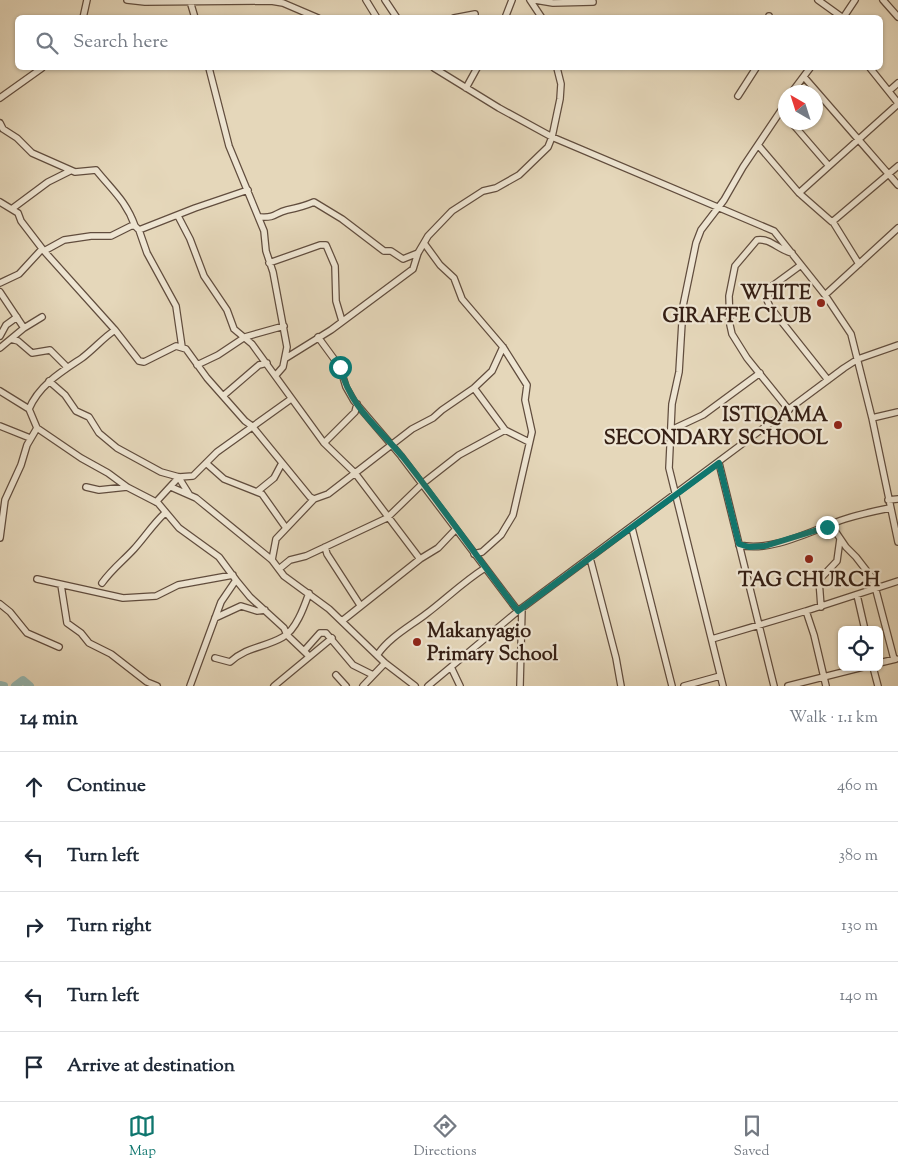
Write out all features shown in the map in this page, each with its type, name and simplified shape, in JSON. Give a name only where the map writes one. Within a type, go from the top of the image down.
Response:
[{"type":"street","points":[[83,15],[87,0]]},
{"type":"street","points":[[127,0],[145,2],[181,0],[271,1],[310,15]]},
{"type":"street","points":[[366,0],[376,15]]},
{"type":"street","points":[[385,0],[395,15]]},
{"type":"street","points":[[507,15],[512,0]]},
{"type":"street","points":[[530,0],[540,15]]},
{"type":"street","points":[[535,0],[553,3],[593,2]]},
{"type":"street","points":[[818,0],[839,15]]},
{"type":"street","points":[[845,15],[855,0]]},
{"type":"street","points":[[884,0],[898,17]]},
{"type":"street","points":[[190,1],[194,15]]},
{"type":"street","points":[[470,15],[475,14]]},
{"type":"street","points":[[0,98],[39,70]]},
{"type":"street","points":[[209,70],[228,146],[260,217],[284,326],[287,347],[286,358],[276,375]]},
{"type":"street","points":[[437,70],[552,137],[633,173],[774,231],[825,295],[850,334],[872,418],[898,542]]},
{"type":"street","points":[[466,88],[476,70]]},
{"type":"street","points":[[286,358],[342,321],[413,269],[418,253],[424,243],[452,211],[483,191],[496,188],[519,175],[543,153],[552,137],[561,92],[557,70]]},
{"type":"street","points":[[738,96],[755,70]]},
{"type":"street","points":[[798,85],[809,70]]},
{"type":"street","points":[[799,193],[898,103],[872,70]]},
{"type":"street","points":[[804,77],[898,185]]},
{"type":"street","points":[[889,91],[898,83]]},
{"type":"street","points":[[723,686],[675,495],[670,468],[670,430],[679,372],[683,306],[688,278],[701,230],[719,207],[778,115]]},
{"type":"street","points":[[0,123],[3,129],[17,138],[32,153],[70,171],[96,170],[120,195],[147,253],[176,306],[182,347],[314,499]]},
{"type":"street","points":[[798,130],[829,166]]},
{"type":"street","points":[[758,145],[799,193],[818,212],[833,222],[859,264]]},
{"type":"street","points":[[833,222],[898,166]]},
{"type":"street","points":[[13,208],[48,182],[70,171]]},
{"type":"street","points":[[0,283],[19,274],[43,250],[66,239],[111,236],[131,226],[137,228],[178,216],[248,190]]},
{"type":"street","points":[[0,202],[13,208],[43,250],[115,330],[131,353],[142,363],[176,346],[182,347]]},
{"type":"street","points":[[260,217],[273,218],[284,211],[304,207],[314,202],[342,218],[384,251],[391,251],[401,259],[418,253]]},
{"type":"street","points":[[178,216],[190,239],[204,276],[227,310],[234,328],[245,337],[267,363],[324,443],[355,474],[420,559]]},
{"type":"street","points":[[825,295],[898,228]]},
{"type":"street","points":[[789,410],[740,347],[730,325],[729,296],[734,266],[758,239],[768,240],[783,250],[792,252]]},
{"type":"street","points":[[424,243],[440,264],[454,278],[462,299],[503,348],[527,385],[525,400],[532,432],[519,491],[506,529],[482,552],[474,554]]},
{"type":"street","points":[[269,263],[320,244],[326,245],[335,266],[336,301],[342,321]]},
{"type":"street","points":[[801,265],[771,287],[767,300],[770,307],[828,380]]},
{"type":"street","points":[[0,292],[24,328]]},
{"type":"street","points":[[17,316],[8,323],[0,336],[3,346],[24,328],[42,317]]},
{"type":"street","points":[[197,364],[218,354],[245,337],[284,326]]},
{"type":"street","points":[[29,409],[32,402],[50,381],[115,330]]},
{"type":"street","points":[[318,337],[332,352],[340,367],[346,387],[357,404],[401,456],[474,554],[520,610],[520,686]]},
{"type":"street","points":[[11,339],[18,341],[32,353],[50,350],[67,367]]},
{"type":"street","points":[[428,686],[520,610],[828,380],[858,359],[898,345]]},
{"type":"street","points":[[272,560],[274,544],[286,528],[314,499],[328,494],[412,428],[433,418],[474,388],[492,371],[503,348]]},
{"type":"street","points":[[223,396],[259,366],[267,363]]},
{"type":"street","points":[[670,430],[703,415],[760,373]]},
{"type":"street","points":[[50,381],[65,395],[76,411],[89,416],[104,439],[133,458],[179,478],[193,476],[217,452],[291,399]]},
{"type":"street","points":[[474,388],[505,430],[529,442]]},
{"type":"street","points":[[0,391],[29,409],[37,428],[127,487],[156,502],[185,534],[219,557],[234,577],[309,656]]},
{"type":"street","points":[[324,443],[353,414],[357,404]]},
{"type":"street","points":[[872,418],[898,412]]},
{"type":"street","points":[[0,426],[30,438]]},
{"type":"street","points":[[0,538],[5,500],[30,438],[37,428]]},
{"type":"street","points":[[279,569],[290,560],[306,556],[388,518],[422,484],[473,446],[505,430]]},
{"type":"street","points":[[206,463],[224,479],[258,491],[286,528]]},
{"type":"street","points":[[258,491],[274,478],[282,463]]},
{"type":"street","points":[[719,463],[774,686]]},
{"type":"street","points":[[278,470],[289,472]]},
{"type":"street","points":[[156,502],[179,478]]},
{"type":"street","points":[[179,478],[190,494],[272,560],[290,581],[342,621],[378,654],[385,663],[415,686]]},
{"type":"street","points":[[86,487],[99,490],[127,487]]},
{"type":"street","points":[[171,487],[190,494]]},
{"type":"street","points":[[888,500],[898,498]]},
{"type":"street","points":[[739,544],[749,547],[765,546],[831,526],[856,515],[890,508]]},
{"type":"street","points":[[102,583],[116,564],[136,548],[148,530],[165,513]]},
{"type":"street","points":[[831,526],[870,573],[877,589],[896,658],[883,662]]},
{"type":"street","points":[[632,528],[672,686]]},
{"type":"street","points":[[342,621],[420,559],[438,548],[456,529]]},
{"type":"street","points":[[821,607],[819,580],[837,561],[840,539]]},
{"type":"street","points":[[325,547],[327,554],[360,605]]},
{"type":"street","points":[[590,558],[616,658],[621,686]]},
{"type":"street","points":[[378,654],[388,642],[430,611],[463,582],[485,568]]},
{"type":"street","points":[[37,579],[122,598],[156,596],[178,585],[234,577]]},
{"type":"street","points":[[190,686],[215,618],[234,577]]},
{"type":"street","points":[[712,639],[806,612],[898,581]]},
{"type":"street","points":[[61,585],[67,623],[80,632],[89,643],[111,654],[147,682],[158,686]]},
{"type":"street","points":[[216,658],[230,662],[246,650],[287,635],[303,610],[309,594]]},
{"type":"street","points":[[857,595],[864,626]]},
{"type":"street","points":[[0,604],[10,612],[27,634],[59,647]]},
{"type":"street","points":[[215,618],[242,606],[257,611],[265,610]]},
{"type":"street","points":[[806,612],[814,635],[826,686]]},
{"type":"street","points":[[304,651],[320,633],[326,633],[353,665],[373,676]]},
{"type":"street","points":[[274,686],[332,638]]},
{"type":"street","points":[[363,686],[385,663]]},
{"type":"street","points":[[451,667],[460,686]]},
{"type":"street","points":[[788,686],[847,671]]},
{"type":"street","points":[[874,671],[878,686]]},
{"type":"street","points":[[336,674],[346,686]]},
{"type":"street","points":[[684,686],[720,676]]},
{"type":"waterway","points":[[15,686],[23,680],[30,686]]},
{"type":"waterway","points":[[0,685],[4,686]]},
{"type":"place","name":"WHITE GIRAFFE CLUB","points":[[821,303]]},
{"type":"place","name":"ISTIQAMA SECONDARY SCHOOL","points":[[838,425]]},
{"type":"place","name":"TAG CHURCH","points":[[809,559]]},
{"type":"place","name":"Makanyagio Primary School","points":[[417,642]]},
{"type":"route","points":[[340,367],[346,387],[354,401],[401,456],[518,611],[719,463],[739,544],[749,547],[765,546],[827,527]]}]
